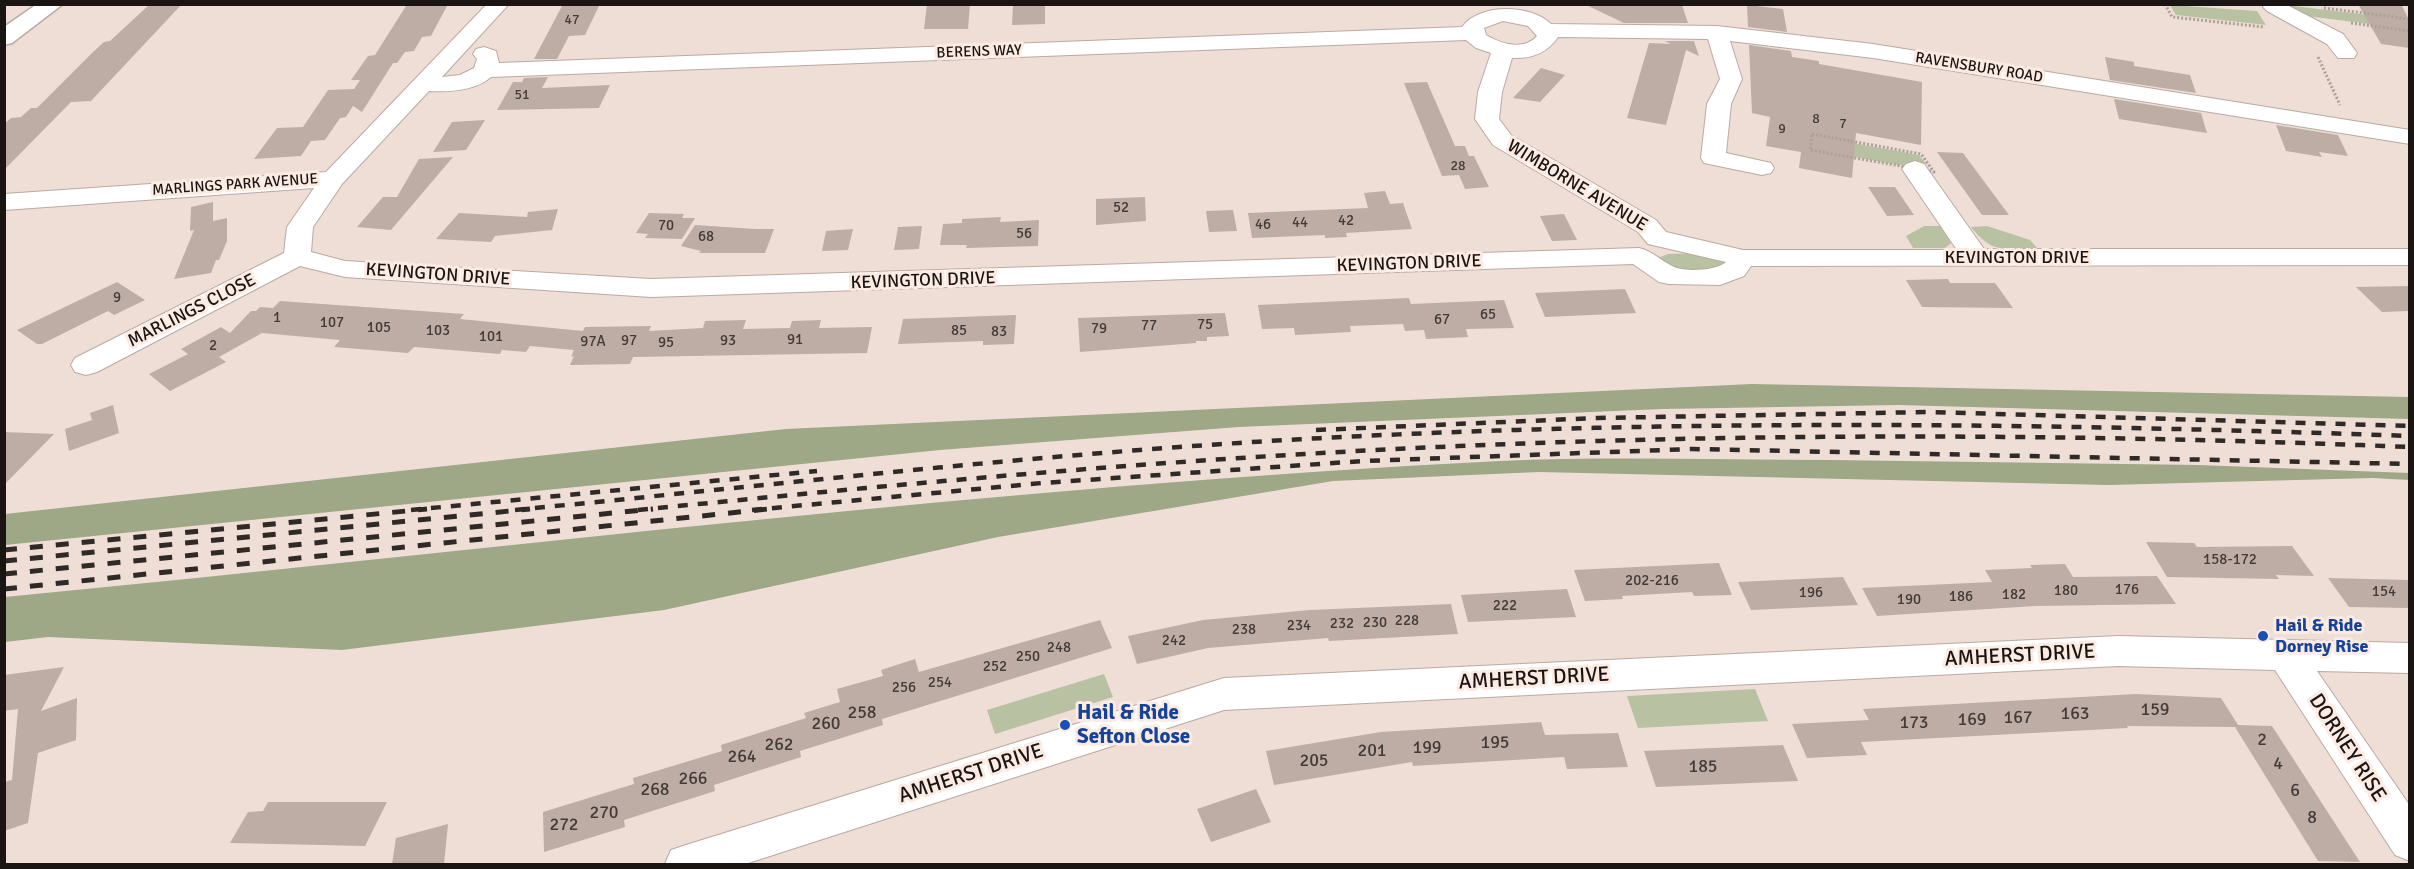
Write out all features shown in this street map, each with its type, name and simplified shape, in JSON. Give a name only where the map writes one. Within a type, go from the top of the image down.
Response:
[{"type":"main road","points":[[4,38],[52,4]]},
{"type":"street","name":"MARLINGS PARK AVENUE","points":[[4,201],[333,179],[499,4]]},
{"type":"street","points":[[2271,8],[2336,39],[2346,53]]},
{"type":"street","name":"RAVENSBURY ROAD","points":[[1473,33],[1476,23],[1482,19],[1513,10],[1546,30],[1717,33],[1873,51],[2409,137]]},
{"type":"street","points":[[1473,33],[1483,43],[1503,50],[1522,50],[1538,47],[1545,42],[1548,36],[1546,30]]},
{"type":"street","name":"BERENS WAY","points":[[425,84],[449,85],[465,81],[485,70],[1473,33]]},
{"type":"street","points":[[1717,33],[1731,79],[1719,104],[1713,158],[1762,168]]},
{"type":"street","name":"WIMBORNE AVENUE","points":[[1503,50],[1490,92],[1486,119],[1502,140],[1647,226],[1648,247]]},
{"type":"street","points":[[455,52],[480,53],[488,56],[485,70]]},
{"type":"street","points":[[1915,169],[1976,258]]},
{"type":"street","points":[[297,256],[300,227],[333,179]]},
{"type":"street","name":"KEVINGTON DRIVE","points":[[297,256],[345,269],[651,288],[1143,274],[1648,247],[1669,276],[1689,277],[1720,277],[1734,270],[1743,258],[2409,257]]},
{"type":"street","name":"MARLINGS CLOSE","points":[[87,365],[297,256]]},
{"type":"street","name":"AMHERST DRIVE","points":[[686,864],[1224,694],[2118,651],[2409,658]]},
{"type":"street","name":"DORNEY RISE","points":[[2285,654],[2409,842]]},
{"type":"path","points":[[2165,4],[2172,17],[2274,28],[2271,8]]},
{"type":"path","points":[[2321,7],[2409,19]]},
{"type":"path","points":[[2271,8],[2317,54],[2350,128]]},
{"type":"path","points":[[1812,134],[1921,154],[1934,172],[1915,169],[1810,150],[1812,134]]},
{"type":"green space","points":[[2170,5],[2257,11],[2266,25],[2176,15]]},
{"type":"green space","points":[[2286,5],[2409,20],[2409,29],[2291,14]]},
{"type":"green space","points":[[1814,136],[1919,155],[1926,164],[1898,165],[1813,149]]},
{"type":"green space","points":[[1924,226],[1940,226],[1951,243],[1945,248],[1913,248],[1906,236]]},
{"type":"green space","points":[[1987,226],[2030,240],[2037,248],[2007,249],[1993,246],[1971,227]]},
{"type":"green space","points":[[1706,253],[1721,257],[1725,266],[1715,271],[1676,271],[1658,258],[1668,254]]},
{"type":"green space","points":[[1752,384],[2409,397],[2409,419],[1898,405],[1662,409],[1239,427],[940,450],[5,545],[5,514],[786,429]]},
{"type":"green space","points":[[1624,458],[2198,465],[2409,473],[2410,480],[2372,478],[2109,485],[1539,472],[1333,481],[998,537],[664,610],[342,650],[48,637],[5,642],[5,597],[752,520],[1126,486],[1500,461]]},
{"type":"green space","points":[[1104,674],[1113,697],[995,734],[987,710]]},
{"type":"green space","points":[[1755,689],[1768,721],[1638,728],[1627,696]]},
{"type":"building","points":[[150,4],[182,4],[91,101],[71,102],[4,170],[4,124],[11,118],[21,117],[31,108],[37,108],[92,53],[104,42],[110,41]]},
{"type":"building","points":[[448,4],[431,36],[422,37],[414,51],[405,52],[397,63],[393,63],[362,112],[353,106],[346,117],[340,118],[325,140],[311,141],[301,156],[254,159],[277,128],[303,127],[328,90],[354,89],[360,80],[351,80],[368,56],[375,55],[406,6]]},
{"type":"building","points":[[563,4],[600,4],[585,35],[569,36],[557,59],[534,59]]},
{"type":"building","points":[[927,4],[970,4],[968,29],[924,29]]},
{"type":"building","points":[[1045,4],[1045,24],[1012,25],[1013,5]]},
{"type":"building","points":[[1584,4],[1682,5],[1688,23],[1624,23]]},
{"type":"building","points":[[2358,4],[2401,4],[2409,20],[2409,48],[2381,44]]},
{"type":"building","points":[[1747,5],[1783,9],[1787,32],[1748,27]]},
{"type":"building","points":[[1665,41],[1694,41],[1699,56],[1686,50],[1666,125],[1627,118],[1649,43],[1671,44]]},
{"type":"building","points":[[1749,45],[1791,51],[1792,57],[1819,61],[1819,64],[1922,82],[1921,145],[1856,133],[1852,178],[1799,168],[1801,152],[1766,146],[1770,117],[1752,113]]},
{"type":"building","points":[[2105,57],[2134,62],[2134,66],[2190,75],[2196,93],[2110,80]]},
{"type":"building","points":[[1541,68],[1565,75],[1540,102],[1513,98]]},
{"type":"building","points":[[548,77],[542,88],[610,85],[599,108],[497,110],[513,82],[522,82],[524,78]]},
{"type":"building","points":[[1427,82],[1455,146],[1465,146],[1469,156],[1474,156],[1489,187],[1465,189],[1459,175],[1442,176],[1404,83]]},
{"type":"building","points":[[2114,99],[2201,113],[2207,133],[2119,119]]},
{"type":"building","points":[[485,120],[466,150],[433,152],[452,122]]},
{"type":"building","points":[[2276,125],[2338,135],[2348,156],[2319,152],[2322,157],[2286,151]]},
{"type":"building","points":[[1937,152],[1963,153],[2009,215],[1982,215]]},
{"type":"building","points":[[453,157],[391,230],[357,227],[383,197],[397,197],[419,159]]},
{"type":"building","points":[[1868,187],[1895,187],[1914,215],[1887,216]]},
{"type":"building","points":[[1385,191],[1390,204],[1403,203],[1412,229],[1346,233],[1347,237],[1325,238],[1325,235],[1252,238],[1248,213],[1368,208],[1364,193]]},
{"type":"building","points":[[1145,197],[1146,221],[1096,225],[1096,199]]},
{"type":"building","points":[[213,202],[213,221],[227,218],[227,241],[219,260],[216,260],[211,273],[174,279],[194,230],[190,231],[191,207]]},
{"type":"building","points":[[558,209],[552,230],[495,236],[491,242],[436,239],[459,213],[527,217],[528,212]]},
{"type":"building","points":[[1233,210],[1237,231],[1209,232],[1206,211]]},
{"type":"building","points":[[649,213],[684,214],[682,218],[695,218],[682,239],[645,238],[648,234],[636,233]]},
{"type":"building","points":[[1564,214],[1577,240],[1552,241],[1540,216]]},
{"type":"building","points":[[1001,217],[1000,222],[1039,220],[1038,246],[966,248],[967,245],[940,245],[943,224],[962,223],[962,219]]},
{"type":"building","points":[[695,225],[774,229],[765,253],[699,253],[701,251],[681,246]]},
{"type":"building","points":[[922,226],[919,249],[894,250],[898,227]]},
{"type":"building","points":[[853,229],[848,250],[822,251],[826,231]]},
{"type":"building","points":[[1948,279],[1950,283],[1995,283],[2013,308],[1922,307],[1906,280]]},
{"type":"building","points":[[117,282],[145,300],[114,315],[108,311],[42,344],[37,344],[17,330]]},
{"type":"building","points":[[2409,286],[2409,311],[2382,312],[2356,287]]},
{"type":"building","points":[[1625,289],[1636,313],[1545,317],[1535,293]]},
{"type":"building","points":[[1409,298],[1411,304],[1504,300],[1514,328],[1466,329],[1468,337],[1426,339],[1424,330],[1405,331],[1403,324],[1350,326],[1351,332],[1295,335],[1294,328],[1262,329],[1258,305]]},
{"type":"building","points":[[280,301],[464,314],[460,319],[583,331],[585,327],[651,326],[649,331],[703,328],[705,321],[746,320],[743,329],[790,328],[792,321],[821,320],[819,328],[872,327],[867,353],[633,357],[630,364],[570,365],[574,350],[530,346],[526,352],[502,350],[500,354],[414,347],[408,353],[334,347],[340,340],[262,333],[219,357],[226,362],[170,391],[149,374],[188,354],[181,349],[221,327],[230,333],[251,311],[256,311],[260,307],[273,308]]},
{"type":"building","points":[[1225,313],[1229,336],[1207,337],[1207,341],[1196,341],[1196,343],[1080,352],[1078,318]]},
{"type":"building","points":[[1016,315],[1014,344],[983,345],[983,341],[898,344],[903,319]]},
{"type":"building","points":[[113,405],[119,433],[69,451],[65,429],[92,420],[90,413]]},
{"type":"building","points":[[4,432],[54,434],[4,485]]},
{"type":"building","points":[[2146,542],[2194,543],[2197,547],[2292,546],[2314,576],[2276,575],[2279,579],[2167,577]]},
{"type":"building","points":[[1719,563],[1732,595],[1694,596],[1692,592],[1622,596],[1623,599],[1585,601],[1574,570]]},
{"type":"building","points":[[2065,564],[2073,577],[2157,576],[2176,604],[2035,606],[1877,616],[1862,588],[1992,582],[1985,570]]},
{"type":"building","points":[[1843,577],[1858,605],[1751,610],[1738,582]]},
{"type":"building","points":[[2328,578],[2409,580],[2409,608],[2349,607]]},
{"type":"building","points":[[1567,589],[1576,617],[1468,622],[1461,595]]},
{"type":"building","points":[[1451,604],[1458,634],[1329,641],[1328,638],[1208,648],[1137,664],[1128,636],[1203,620],[1310,610]]},
{"type":"building","points":[[1100,620],[1112,648],[882,719],[883,725],[800,751],[801,757],[714,785],[715,791],[624,820],[625,827],[544,852],[543,812],[634,784],[633,778],[722,751],[721,745],[806,718],[804,713],[840,702],[837,689],[883,676],[881,670],[915,659],[919,672]]},
{"type":"building","points":[[64,667],[41,711],[77,698],[76,740],[38,753],[28,823],[4,831],[4,782],[12,780],[18,709],[4,711],[4,675]]},
{"type":"building","points":[[2136,694],[2221,698],[2238,725],[2272,726],[2360,862],[2318,861],[2235,727],[2127,726],[2128,728],[1861,742],[1867,755],[1807,758],[1792,724],[1869,720],[1863,709]]},
{"type":"building","points":[[1541,722],[1545,735],[1618,733],[1628,767],[1567,769],[1564,757],[1413,766],[1412,762],[1274,785],[1266,751],[1381,732]]},
{"type":"building","points":[[1783,745],[1798,781],[1656,787],[1644,751]]},
{"type":"building","points":[[1256,789],[1271,822],[1211,842],[1197,809]]},
{"type":"building","points":[[268,802],[387,802],[365,846],[230,843],[248,812],[263,811]]},
{"type":"building","points":[[448,824],[444,864],[392,864],[396,838]]},
{"type":"railway","points":[[1316,430],[1598,418],[1930,412],[2410,426]]},
{"type":"railway","points":[[515,510],[1121,452],[1323,438],[1459,432],[1866,425],[2138,428],[2410,436]]},
{"type":"railway","points":[[638,510],[1138,465],[1305,454],[1581,442],[1719,438],[1995,437],[2410,447]]},
{"type":"railway","points":[[752,510],[1042,483],[1363,461],[1693,449],[2410,464]]},
{"type":"railway","points":[[411,510],[817,471]]},
{"type":"railway","points":[[4,550],[427,509]]},
{"type":"railway","points":[[4,561],[530,509]]},
{"type":"railway","points":[[4,574],[653,509]]},
{"type":"railway","points":[[4,589],[768,509]]},
{"type":"place","name":"Hail & Ride Dorney Rise","points":[[2263,636]]},
{"type":"place","name":"Hail & Ride Sefton Close","points":[[1065,725]]}]
